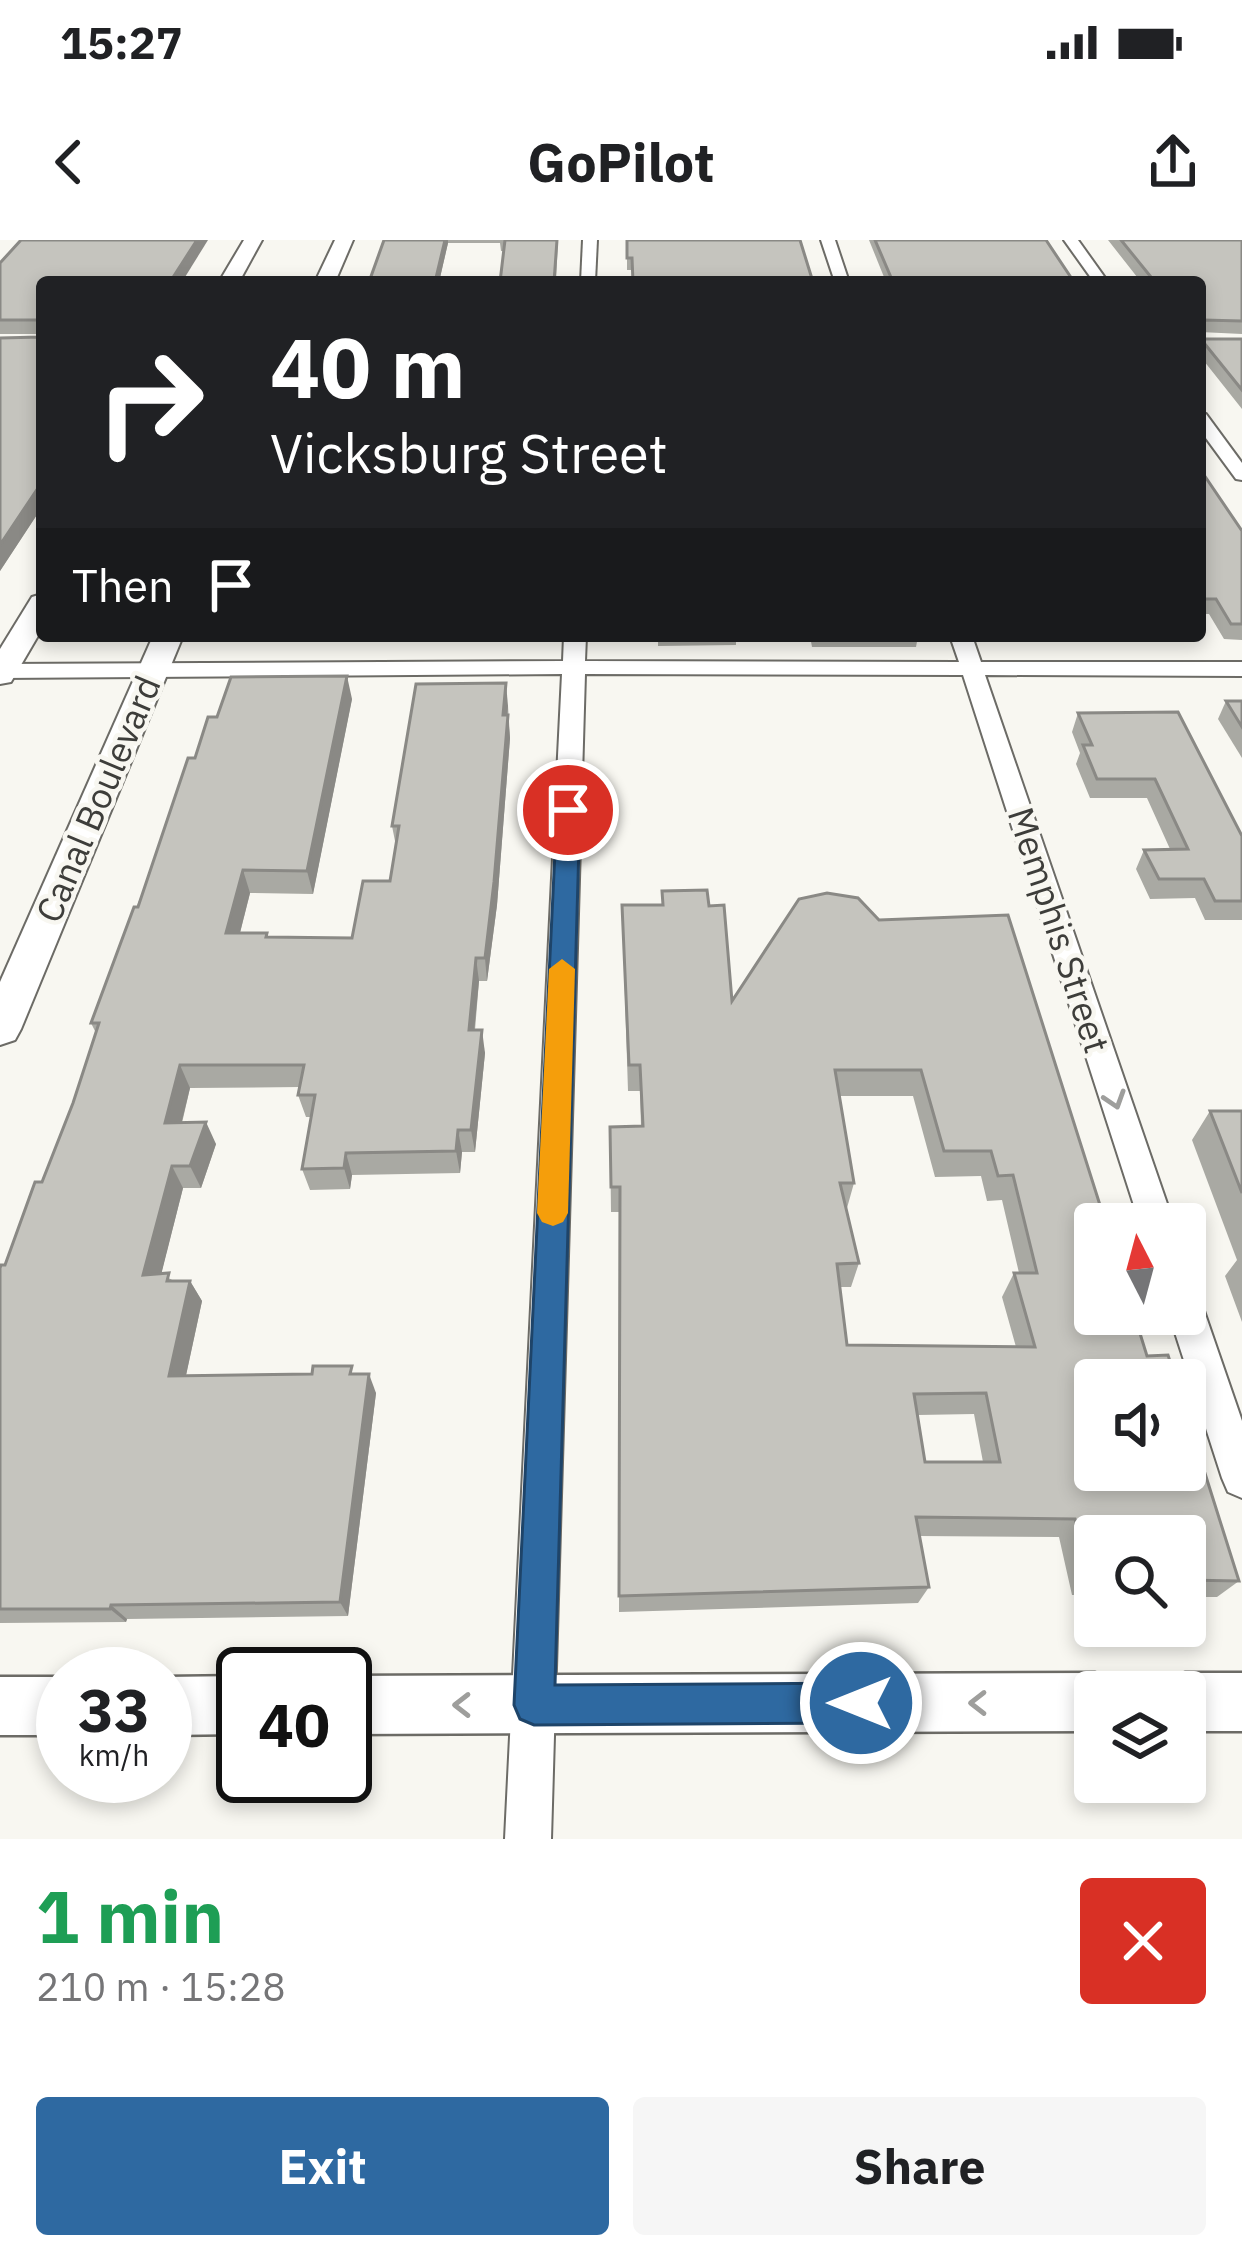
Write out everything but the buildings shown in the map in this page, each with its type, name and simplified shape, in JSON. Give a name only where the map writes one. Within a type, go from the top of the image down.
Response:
[{"type":"main road","points":[[232,276],[253,240]]},
{"type":"main road","points":[[328,276],[344,240]]},
{"type":"main road","points":[[1,673],[36,613]]},
{"type":"main road","name":"Canal Boulevard","points":[[0,1028],[161,652]]},
{"type":"street","points":[[588,276],[590,240]]},
{"type":"street","points":[[828,240],[840,276]]},
{"type":"street","points":[[1071,240],[1097,276]]},
{"type":"street","points":[[1206,426],[1242,475]]},
{"type":"street","name":"Memphis Street","points":[[964,642],[1150,1203]]},
{"type":"street","points":[[1,673],[161,652],[574,652],[973,670],[1242,669]]},
{"type":"street","points":[[528,1839],[574,652]]},
{"type":"street","points":[[1194,1335],[1242,1478]]},
{"type":"street","points":[[372,1705],[1074,1702]]},
{"type":"street","points":[[1206,1702],[1242,1702]]},
{"type":"street","points":[[0,1706],[36,1706]]},
{"type":"slow traffic","points":[[553,1213],[562,969]]},
{"type":"route","points":[[568,810],[534,1705],[861,1703]]}]
